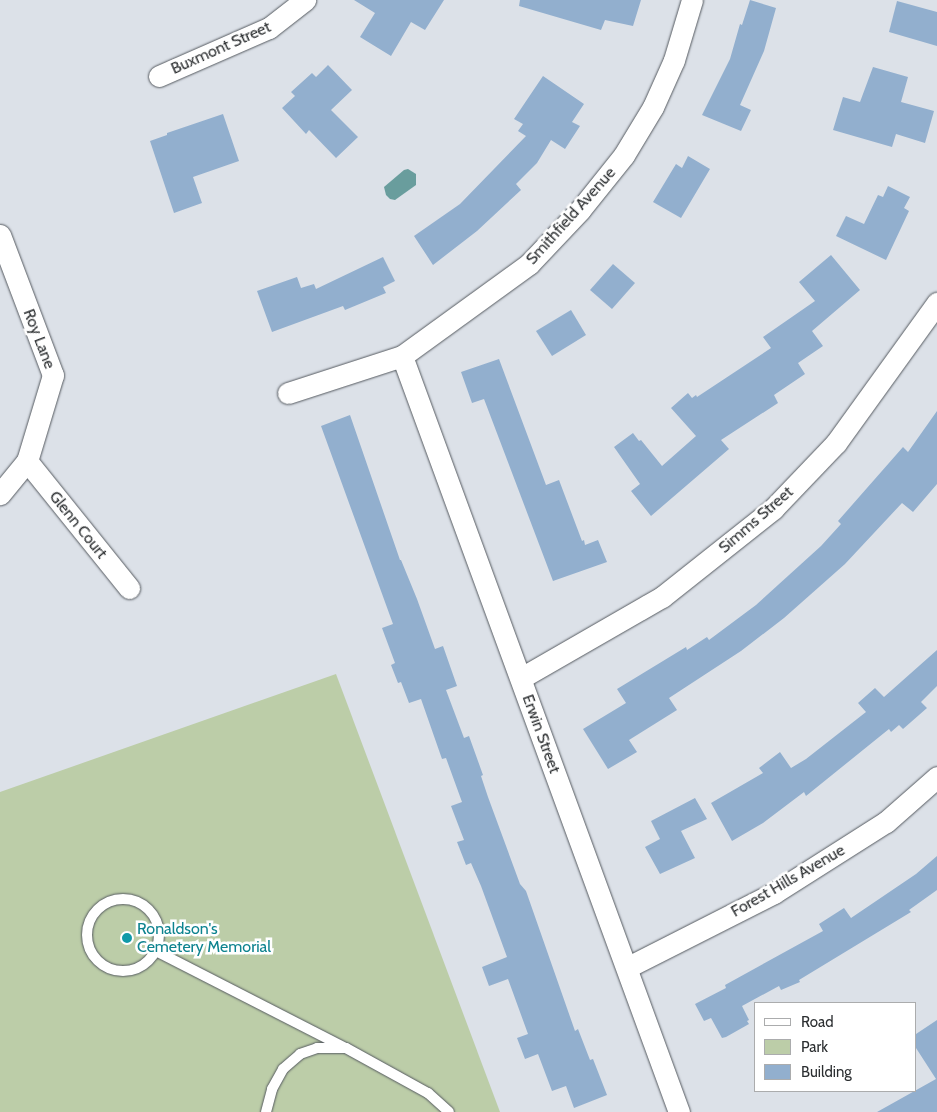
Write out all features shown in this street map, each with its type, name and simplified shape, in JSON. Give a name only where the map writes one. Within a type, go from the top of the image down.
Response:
[{"type":"street","name":"Buxmont Street","points":[[159,76],[269,28],[305,0]]},
{"type":"street","name":"Smithfield Avenue","points":[[288,392],[402,356],[529,264],[580,210],[624,155],[654,107],[674,60],[692,0]]},
{"type":"street","name":"Roy Lane","points":[[0,235],[53,375],[27,461],[0,494]]},
{"type":"street","name":"Simms Street","points":[[520,678],[662,597],[773,509],[836,443],[937,303]]},
{"type":"street","name":"Erwin Street","points":[[402,356],[628,966],[680,1112]]},
{"type":"street","name":"Glenn Court","points":[[27,461],[129,588]]},
{"type":"street","name":"Forest Hills Avenue","points":[[628,966],[774,893],[886,822],[937,777]]},
{"type":"lane","points":[[127,900],[138,902],[148,909],[157,924],[159,940],[156,951],[148,961],[138,968],[120,971],[103,965],[94,957],[89,946],[88,933],[90,922],[96,912],[111,902],[127,900]]},
{"type":"lane","points":[[156,951],[346,1048],[428,1093],[449,1112]]},
{"type":"lane","points":[[266,1112],[272,1089],[283,1069],[300,1054],[316,1048],[346,1048]]},
{"type":"green space","points":[[336,674],[500,1112],[0,1112],[0,792]]},
{"type":"water","points":[[408,169],[416,174],[416,185],[395,200],[390,199],[386,195],[384,187],[404,170]]},
{"type":"building","points":[[354,0],[444,0],[425,30],[411,22],[391,56],[360,37],[375,13]]},
{"type":"building","points":[[520,0],[641,0],[633,26],[605,20],[601,30],[519,6]]},
{"type":"building","points":[[750,0],[776,8],[764,51],[740,105],[751,110],[741,131],[702,115],[730,59],[740,24],[742,25]]},
{"type":"building","points":[[897,1],[937,12],[937,46],[889,32]]},
{"type":"building","points":[[328,65],[352,90],[331,110],[358,137],[336,158],[309,130],[306,134],[282,108],[295,96],[291,92],[312,73],[316,77]]},
{"type":"building","points":[[873,67],[908,77],[901,102],[934,111],[925,143],[896,134],[892,147],[833,130],[843,97],[860,102]]},
{"type":"building","points":[[543,76],[584,104],[572,122],[580,126],[565,149],[551,140],[537,163],[516,184],[521,190],[477,231],[433,265],[414,236],[460,204],[526,136],[518,131],[523,124],[514,119]]},
{"type":"building","points":[[223,114],[239,161],[193,177],[202,203],[174,213],[150,141],[167,135],[167,133]]},
{"type":"building","points":[[688,156],[710,169],[681,218],[653,202],[676,164],[682,168]]},
{"type":"building","points":[[888,186],[910,197],[904,208],[909,211],[886,260],[836,236],[846,216],[864,224],[878,195],[883,197]]},
{"type":"building","points":[[831,255],[860,290],[812,331],[823,346],[798,363],[805,374],[774,395],[778,403],[721,440],[729,449],[651,516],[631,491],[640,484],[614,447],[633,433],[662,466],[696,436],[671,408],[688,393],[692,398],[696,395],[697,397],[771,348],[763,337],[815,301],[799,282]]},
{"type":"building","points":[[383,257],[395,281],[383,287],[386,293],[345,310],[343,306],[272,332],[257,291],[297,277],[301,288],[314,284],[316,289]]},
{"type":"building","points":[[613,264],[635,283],[612,309],[590,290]]},
{"type":"building","points":[[571,310],[586,335],[552,356],[536,331]]},
{"type":"building","points":[[499,359],[546,485],[559,480],[582,541],[584,540],[585,545],[598,540],[607,562],[553,581],[484,399],[472,403],[461,372]]},
{"type":"building","points":[[937,411],[937,484],[913,512],[902,503],[845,564],[784,618],[741,651],[669,698],[677,710],[629,740],[637,752],[608,769],[583,729],[626,703],[617,689],[686,647],[687,650],[707,637],[709,640],[756,605],[821,546],[841,524],[838,521],[903,447],[908,452]]},
{"type":"building","points":[[350,415],[400,560],[417,599],[435,649],[443,646],[457,686],[446,690],[464,738],[469,736],[483,775],[481,776],[488,797],[520,884],[526,891],[575,1031],[578,1029],[590,1060],[593,1059],[607,1095],[574,1108],[566,1086],[552,1091],[538,1054],[525,1059],[517,1038],[528,1034],[508,979],[489,986],[482,967],[507,957],[471,863],[466,865],[457,842],[464,840],[451,806],[462,802],[446,758],[442,759],[421,699],[409,703],[401,682],[398,683],[391,665],[395,663],[382,628],[393,624],[321,426]]},
{"type":"building","points":[[937,650],[937,686],[921,702],[927,708],[903,729],[899,725],[891,732],[889,729],[806,796],[804,792],[763,823],[732,841],[711,803],[763,773],[759,768],[780,752],[791,768],[806,759],[866,712],[858,703],[875,688],[884,697]]},
{"type":"building","points":[[695,798],[707,819],[681,831],[695,858],[660,874],[645,847],[660,839],[651,821]]},
{"type":"building","points":[[937,856],[937,890],[909,910],[911,912],[799,980],[800,982],[781,990],[779,986],[742,1006],[749,1024],[726,1037],[722,1038],[711,1018],[704,1021],[695,1004],[726,988],[725,985],[823,931],[819,924],[844,908],[851,918],[916,874]]},
{"type":"building","points":[[937,1020],[937,1112],[877,1112],[913,1092],[917,1092],[917,1090],[936,1079],[917,1050],[917,1033]]},
{"type":"place","name":"Ronaldson's Cemetery Memorial","points":[[127,938]]}]
